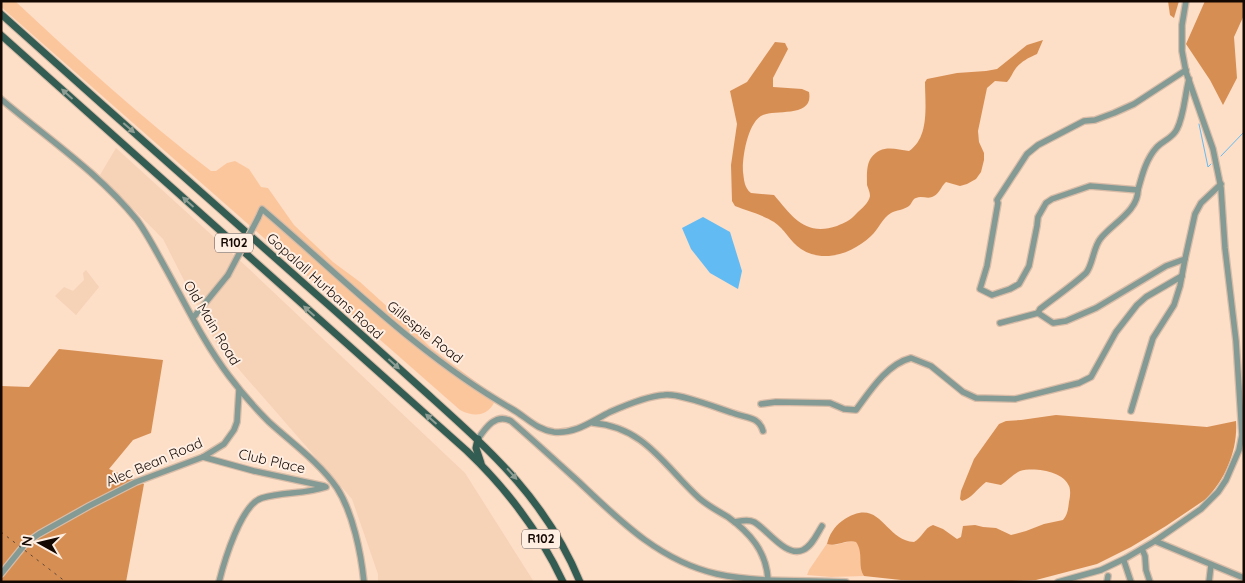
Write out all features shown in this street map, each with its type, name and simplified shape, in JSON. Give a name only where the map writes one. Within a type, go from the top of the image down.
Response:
[{"type":"main road","name":"Gopalall Hurbans Road","points":[[1,14],[478,439],[515,477],[537,506],[558,537],[580,582]]},
{"type":"main road","name":"Gopalall Hurbans Road","points":[[1,36],[482,465],[526,517],[553,561],[563,582]]},
{"type":"main road","points":[[459,444],[471,444],[478,439]]},
{"type":"main road","points":[[478,439],[476,448],[482,465]]},
{"type":"street","points":[[1058,582],[1101,570],[1155,541],[1201,509],[1218,492],[1232,466],[1242,434],[1236,341],[1224,248],[1221,184],[1213,149],[1186,70],[1182,38],[1186,1]]},
{"type":"street","points":[[1138,190],[1090,186],[1052,199],[1046,203],[1038,217],[1038,226],[1029,266],[1020,284],[992,295],[980,289],[987,266],[998,203],[996,200],[1027,154],[1038,145],[1084,121],[1095,120],[1134,104],[1186,70]]},
{"type":"street","points":[[1000,323],[1038,312],[1088,271],[1094,249],[1100,238],[1133,206],[1138,197],[1138,190],[1148,160],[1158,147],[1177,130],[1189,78]]},
{"type":"street","name":"Old Main Road","points":[[1,100],[97,180],[134,217],[151,242],[192,318],[239,390],[270,422],[313,461],[336,488],[348,511],[361,558],[364,582]]},
{"type":"street","points":[[1131,411],[1153,338],[1174,305],[1195,214],[1201,203],[1221,184]]},
{"type":"street","name":"Gillespie Road","points":[[192,318],[228,275],[262,209],[415,342],[496,400],[547,430],[567,432],[593,423]]},
{"type":"street","points":[[1038,312],[1053,323],[1066,321],[1096,308],[1166,266],[1185,259]]},
{"type":"street","points":[[761,404],[776,402],[830,403],[844,409],[856,410],[880,378],[901,362],[911,358],[931,366],[963,392],[976,398],[1016,398],[1085,381],[1091,377],[1116,332],[1137,305],[1146,297],[1182,276]]},
{"type":"street","name":"Alec Bean Road","points":[[1,574],[26,543],[39,534],[136,482],[203,457],[224,444],[234,430],[239,408],[239,390]]},
{"type":"street","points":[[593,423],[606,415],[648,398],[669,395],[752,418],[759,423],[763,432]]},
{"type":"street","points":[[606,415],[609,424]]},
{"type":"street","points":[[478,439],[494,420],[507,418],[633,532],[663,553],[686,564],[716,574],[741,578],[846,582]]},
{"type":"street","points":[[593,423],[609,424],[630,434],[653,450],[700,498],[735,522],[762,552],[768,579]]},
{"type":"street","name":"Club Place","points":[[203,457],[254,471],[336,488]]},
{"type":"street","points":[[219,582],[239,527],[254,501],[271,496],[326,487]]},
{"type":"street","points":[[735,522],[754,522],[785,547],[798,551],[809,546],[822,526]]},
{"type":"street","points":[[1155,541],[1244,578],[1242,582]]},
{"type":"street","points":[[1142,548],[1150,582]]},
{"type":"street","points":[[1124,561],[1131,582]]},
{"type":"street","points":[[1209,582],[1211,564]]},
{"type":"shaded area","points":[[1,1],[15,1],[111,88],[211,171],[216,171],[227,163],[235,161],[249,169],[261,187],[268,188],[294,225],[333,262],[360,282],[431,348],[496,397],[490,408],[482,414],[471,414],[460,410],[1,7]]},
{"type":"shaded area","points":[[1168,1],[1179,1],[1174,18],[1170,15]]},
{"type":"shaded area","points":[[1205,1],[1244,1],[1244,15],[1234,37],[1237,78],[1223,105],[1210,80],[1186,44]]},
{"type":"shaded area","points":[[1043,40],[1037,54],[1018,66],[1007,82],[995,81],[987,88],[978,131],[984,160],[981,172],[976,179],[960,186],[946,182],[934,196],[930,198],[920,197],[913,200],[907,207],[888,215],[871,236],[847,252],[829,256],[819,256],[810,253],[797,246],[774,222],[735,206],[732,201],[731,165],[737,124],[730,91],[747,82],[775,42],[785,43],[788,49],[773,78],[773,87],[802,89],[809,92],[809,100],[806,106],[800,109],[769,113],[763,115],[753,124],[745,149],[743,172],[745,183],[751,193],[774,195],[793,217],[808,227],[826,229],[850,220],[868,201],[870,196],[867,185],[869,161],[875,154],[888,148],[909,151],[916,145],[925,120],[925,82],[927,79],[957,73],[997,69],[1027,45]]},
{"type":"shaded area","points":[[116,148],[248,268],[465,473],[534,582],[378,582],[378,574],[352,499],[216,343],[163,239],[100,175]]},
{"type":"shaded area","points":[[86,270],[99,287],[76,315],[55,296],[64,287],[73,291],[84,280],[83,273]]},
{"type":"shaded area","points":[[59,349],[163,360],[151,433],[133,440],[109,469],[144,484],[126,582],[1,582],[1,386],[29,387]]},
{"type":"shaded area","points":[[1056,415],[1207,427],[1236,421],[1233,453],[1225,473],[1206,499],[1166,526],[1131,547],[1097,564],[1036,580],[901,580],[864,576],[861,568],[860,551],[856,542],[849,541],[835,545],[827,544],[832,531],[842,521],[855,514],[865,513],[874,515],[895,534],[914,542],[927,528],[933,525],[943,529],[957,539],[961,537],[963,526],[975,525],[996,528],[1011,535],[1063,520],[1068,509],[1070,488],[1061,477],[1048,471],[1020,471],[1001,485],[986,482],[968,498],[962,501],[960,499],[961,491],[974,459],[999,424],[1006,421]]},
{"type":"shaded area","points":[[851,541],[857,542],[859,546],[861,568],[864,576],[831,577],[807,575],[828,542],[827,544],[835,545]]},
{"type":"water","points":[[703,217],[730,232],[742,271],[738,289],[710,273],[691,249],[682,228]]},
{"type":"waterway","points":[[1199,124],[1208,167],[1211,164]]},
{"type":"waterway","points":[[1221,156],[1244,132]]},
{"type":"railway","points":[[1,532],[66,582]]}]
